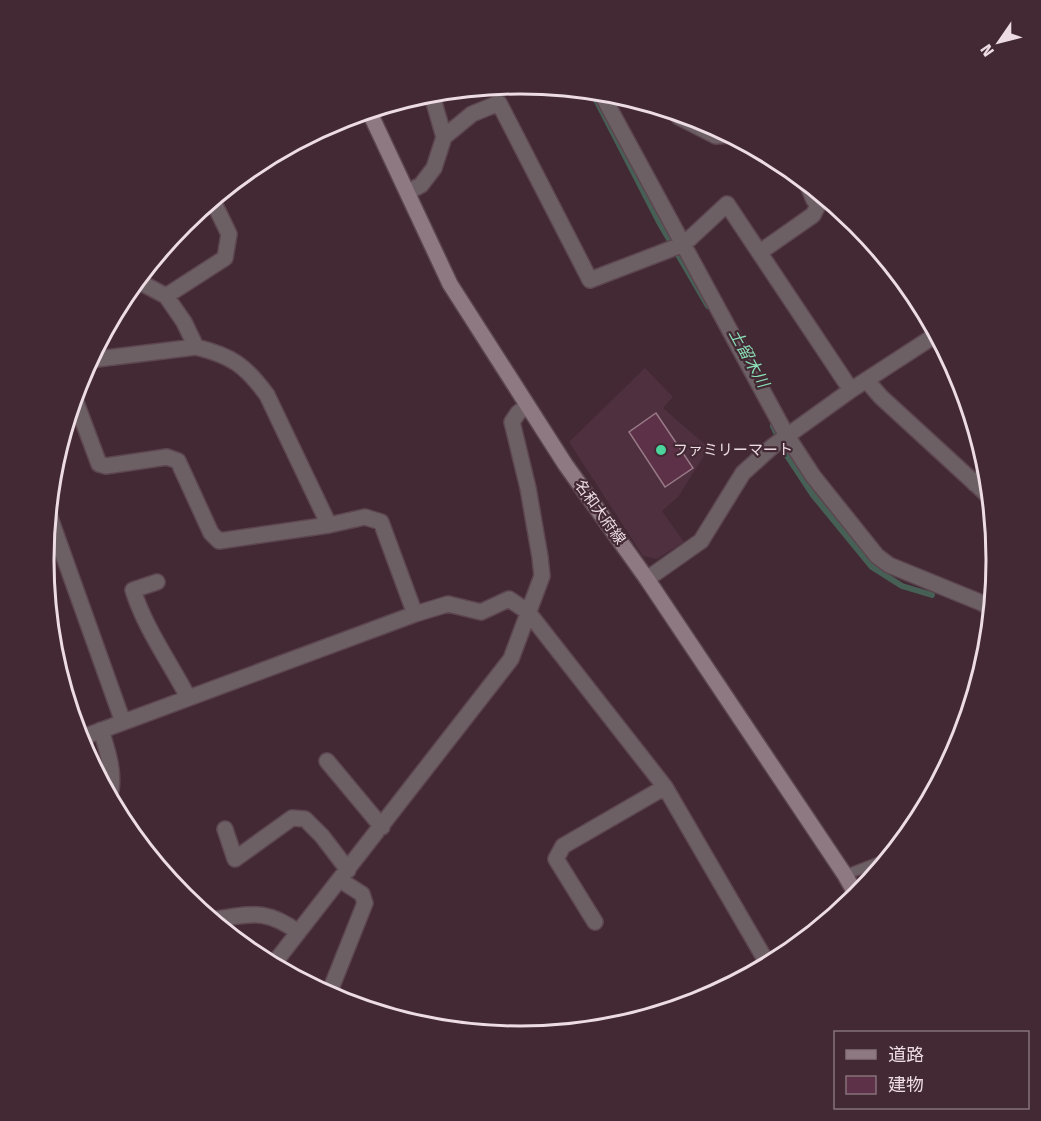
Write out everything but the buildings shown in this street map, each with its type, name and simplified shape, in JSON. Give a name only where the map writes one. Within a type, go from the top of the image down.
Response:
[{"type":"main road","name":"名和大府線","points":[[373,118],[450,284],[526,406],[647,579],[852,888]]},
{"type":"street","points":[[434,102],[444,137]]},
{"type":"street","points":[[606,102],[684,244],[781,440],[877,556],[897,569],[985,604]]},
{"type":"street","points":[[408,192],[421,185],[434,168],[444,137],[472,114],[499,103],[590,280],[684,244],[727,204],[851,390]]},
{"type":"street","points":[[760,252],[813,215],[819,203]]},
{"type":"street","points":[[166,296],[225,258],[229,234],[216,207]]},
{"type":"street","points":[[145,285],[166,296],[184,322],[196,347]]},
{"type":"street","points":[[647,579],[701,541],[743,473],[781,440],[851,390],[931,338]]},
{"type":"street","points":[[100,359],[196,347],[218,352],[236,360],[258,382],[267,395],[329,525]]},
{"type":"street","points":[[867,381],[981,490]]},
{"type":"street","points":[[278,959],[511,658],[542,576],[528,488],[512,422],[526,406]]},
{"type":"street","points":[[79,411],[99,464],[105,466],[167,457],[178,461],[211,533],[219,541],[329,525],[365,517],[381,522],[415,614]]},
{"type":"street","points":[[975,484],[980,479]]},
{"type":"street","points":[[55,531],[123,722]]},
{"type":"street","points":[[157,582],[133,590],[148,630],[166,656],[188,697]]},
{"type":"street","points":[[88,735],[415,614],[448,604],[481,612],[509,599],[528,612],[665,787],[764,958]]},
{"type":"street","points":[[101,730],[110,759],[112,786]]},
{"type":"street","points":[[327,761],[382,827]]},
{"type":"street","points":[[595,922],[556,859],[563,846],[665,787]]},
{"type":"street","points":[[225,829],[235,859],[292,819],[305,819],[322,836],[344,875],[362,894],[365,903],[332,987]]},
{"type":"street","points":[[222,919],[261,914],[280,919],[298,932]]},
{"type":"lane","points":[[845,875],[875,863]]},
{"type":"shaded area","points":[[645,368],[673,397],[663,408],[709,448],[678,497],[662,511],[684,542],[657,559],[643,556],[569,442]]},
{"type":"waterway","name":"土留木川","points":[[596,100],[659,222],[708,306]]},
{"type":"waterway","name":"土留木川","points":[[773,426],[786,454],[813,495],[872,567],[902,586],[932,595]]},
{"type":"place","name":"ファミリーマート","points":[[661,450]]}]
